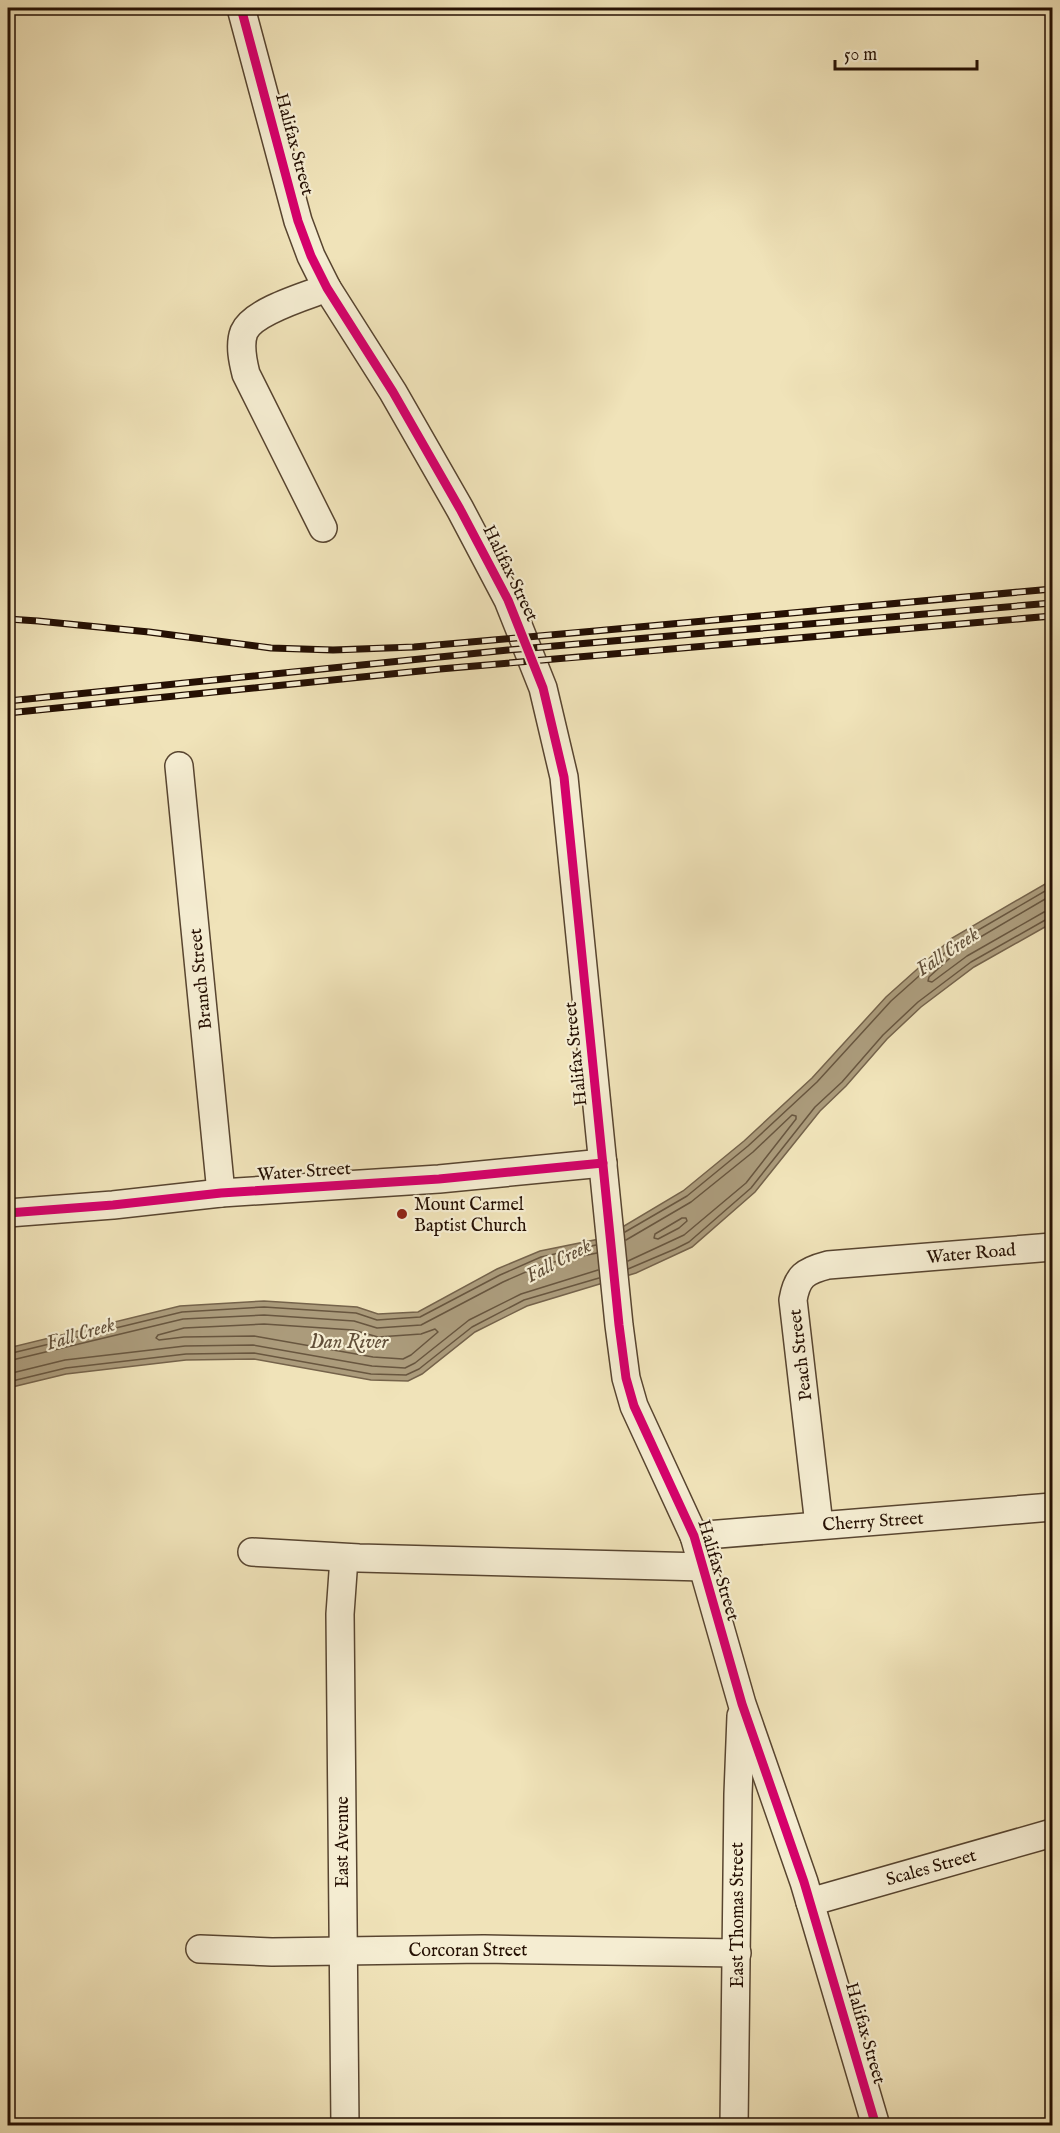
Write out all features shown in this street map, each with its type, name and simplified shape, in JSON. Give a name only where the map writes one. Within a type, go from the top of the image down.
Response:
[{"type":"street","name":"Halifax Street","points":[[241,8],[298,221],[311,256],[327,288],[393,392],[460,509],[508,600],[543,688],[564,777],[626,1378],[634,1406],[694,1536],[742,1704],[810,1902],[876,2126]]},
{"type":"street","points":[[323,528],[246,375],[242,340],[244,331],[251,322],[278,307],[327,288]]},
{"type":"street","name":"Branch Street","points":[[179,766],[221,1193]]},
{"type":"street","name":"Water Street","points":[[8,1213],[113,1205],[221,1193],[439,1179],[603,1162]]},
{"type":"street","name":"Water Road","points":[[889,1260],[1053,1246]]},
{"type":"street","name":"Peach Street","points":[[819,1525],[793,1300],[795,1287],[802,1276],[812,1269],[828,1265],[889,1260]]},
{"type":"street","name":"Cherry Street","points":[[694,1536],[1053,1507]]},
{"type":"street","points":[[252,1552],[344,1558],[704,1567]]},
{"type":"street","name":"East Avenue","points":[[344,1558],[340,1614],[345,2126]]},
{"type":"street","name":"East Thomas Street","points":[[734,2126],[738,1794],[742,1704]]},
{"type":"street","name":"Scales Street","points":[[810,1902],[1053,1833]]},
{"type":"street","name":"Corcoran Street","points":[[200,1949],[272,1952],[484,1949],[737,1953]]},
{"type":"water","name":"Dan River","points":[[1052,880],[1052,923],[974,967],[921,1007],[887,1039],[846,1086],[820,1111],[755,1192],[692,1247],[636,1273],[527,1306],[475,1332],[422,1374],[408,1381],[371,1380],[254,1359],[186,1360],[66,1374],[8,1388],[8,1348],[180,1306],[264,1301],[357,1307],[378,1314],[418,1312],[497,1269],[540,1251],[604,1238],[683,1191],[744,1141],[812,1078],[886,997],[952,938]]},
{"type":"railway","points":[[8,619],[149,632],[271,648],[333,650],[414,647],[1052,589]]},
{"type":"railway","points":[[8,701],[508,650],[1052,603]]},
{"type":"railway","points":[[8,713],[440,669],[1052,616]]},
{"type":"cycle path","points":[[241,8],[298,221],[311,256],[327,288],[393,392],[460,509],[508,600],[543,688],[564,777],[626,1378],[634,1406],[694,1536],[742,1704],[804,1882],[876,2126]]},
{"type":"cycle path","points":[[8,1213],[113,1205],[221,1193],[439,1179],[603,1163]]},
{"type":"place","name":"Mount Carmel Baptist Church","points":[[402,1214]]},
{"type":"water label","name":"Fall Creek","points":[[947,951]]},
{"type":"water label","name":"Fall Creek","points":[[558,1260]]},
{"type":"water label","name":"Fall Creek","points":[[80,1333]]}]
